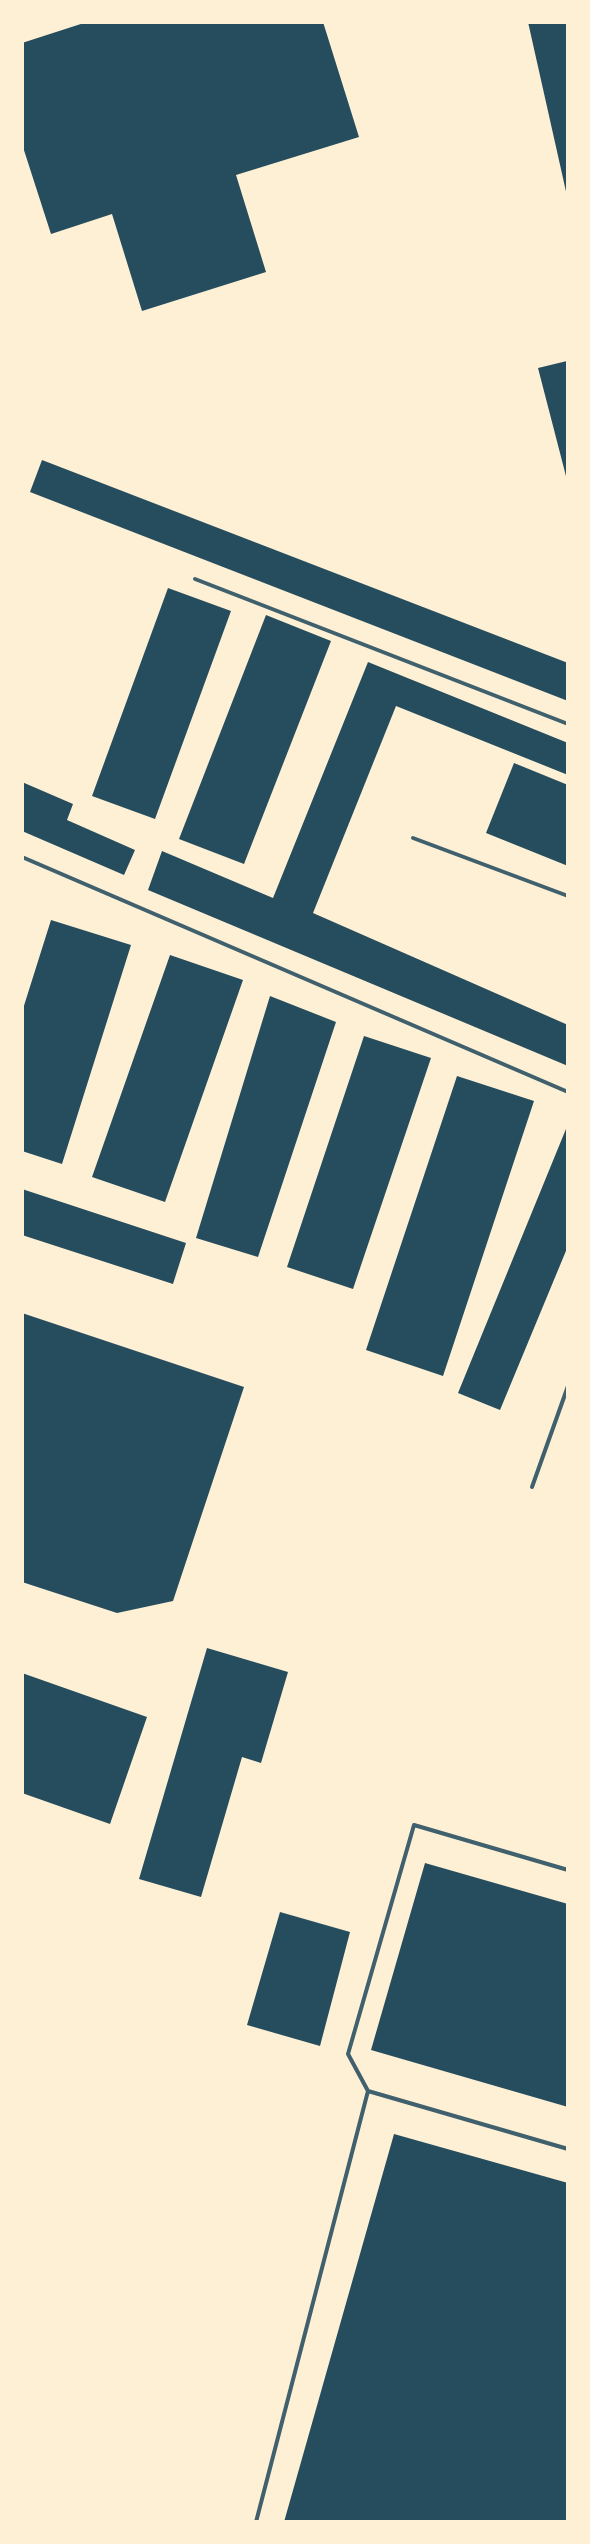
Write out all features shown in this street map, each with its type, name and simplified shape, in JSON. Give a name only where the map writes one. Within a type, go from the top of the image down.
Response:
[{"type":"lane","points":[[195,578],[568,724]]},
{"type":"lane","points":[[413,838],[568,896]]},
{"type":"lane","points":[[22,857],[568,1092]]},
{"type":"lane","points":[[532,1487],[568,1386]]},
{"type":"lane","points":[[256,2522],[368,2091],[348,2054],[414,1825],[568,1870]]},
{"type":"lane","points":[[368,2091],[568,2149]]},
{"type":"building","points":[[87,22],[323,22],[359,137],[236,175],[266,272],[142,311],[112,214],[51,234],[22,144],[22,43]]},
{"type":"building","points":[[528,22],[568,22],[568,196],[567,196]]},
{"type":"building","points":[[567,361],[568,364],[567,480],[538,368]]},
{"type":"building","points":[[42,460],[568,663],[568,701],[30,492]]},
{"type":"building","points":[[168,588],[231,611],[155,819],[92,796]]},
{"type":"building","points":[[266,615],[331,641],[244,864],[179,839]]},
{"type":"building","points":[[368,662],[568,743],[568,775],[396,706],[313,913],[568,1025],[568,1066],[148,890],[162,851],[273,898]]},
{"type":"building","points":[[514,763],[568,785],[568,866],[486,833]]},
{"type":"building","points":[[22,782],[73,804],[67,820],[135,850],[124,875],[22,831]]},
{"type":"building","points":[[51,920],[131,945],[62,1164],[22,1151],[22,1012]]},
{"type":"building","points":[[170,955],[243,980],[165,1202],[92,1177]]},
{"type":"building","points":[[270,996],[336,1022],[258,1257],[196,1238]]},
{"type":"building","points":[[364,1036],[431,1058],[353,1289],[287,1267]]},
{"type":"building","points":[[457,1076],[534,1101],[443,1376],[366,1350]]},
{"type":"building","points":[[568,1124],[568,1246],[500,1410],[458,1393]]},
{"type":"building","points":[[22,1189],[186,1243],[173,1284],[22,1235]]},
{"type":"building","points":[[22,1313],[244,1387],[173,1601],[117,1613],[22,1582]]},
{"type":"building","points":[[207,1648],[288,1672],[261,1763],[242,1757],[201,1897],[139,1879]]},
{"type":"building","points":[[22,1673],[147,1717],[110,1824],[22,1793]]},
{"type":"building","points":[[425,1863],[568,1904],[568,2107],[371,2050]]},
{"type":"building","points":[[280,1912],[350,1932],[320,2046],[247,2025]]},
{"type":"building","points":[[394,2134],[568,2183],[568,2522],[284,2522]]}]
